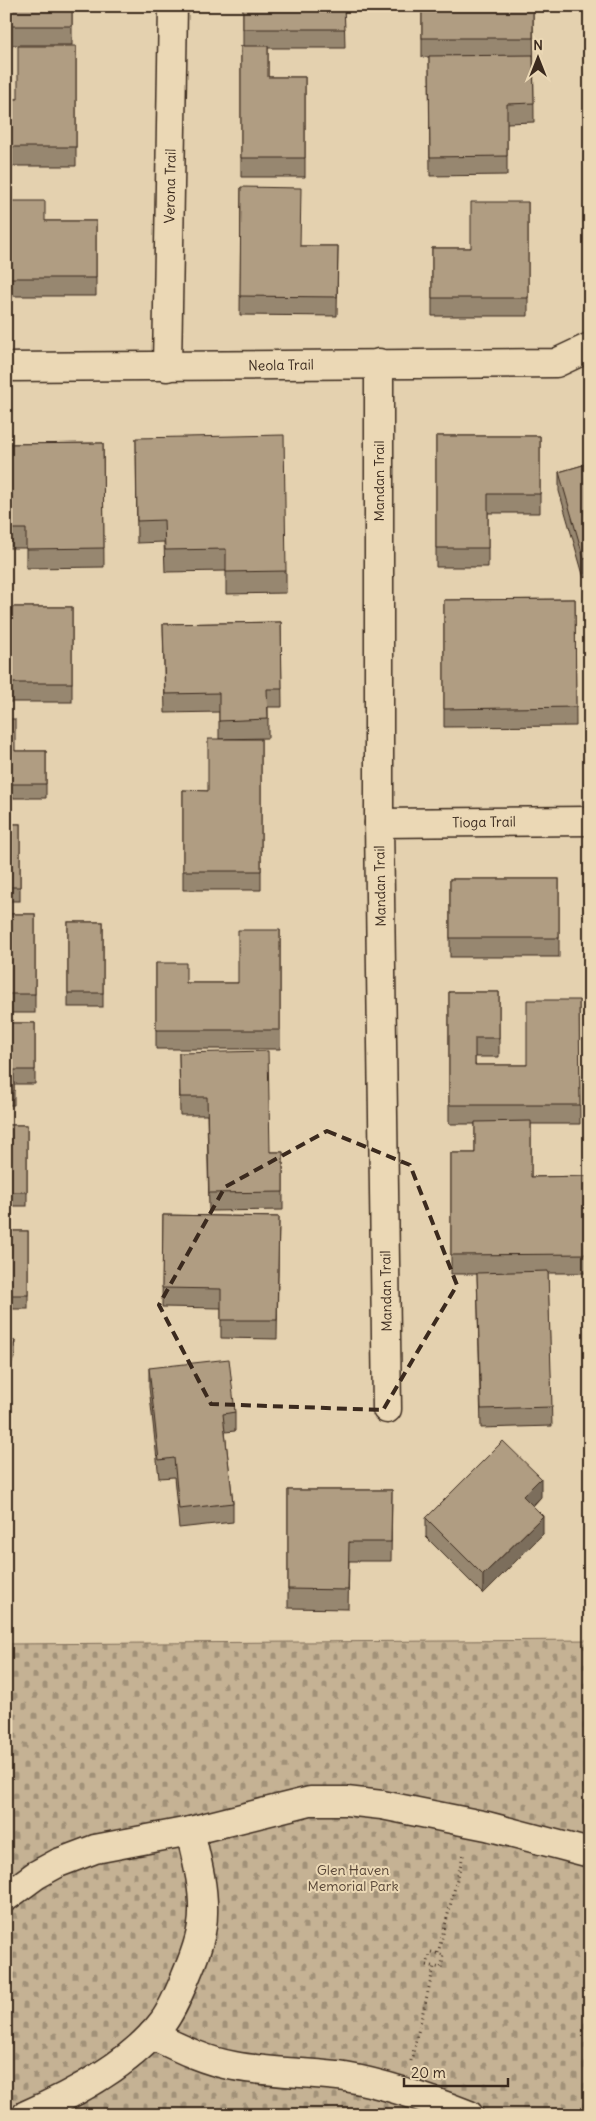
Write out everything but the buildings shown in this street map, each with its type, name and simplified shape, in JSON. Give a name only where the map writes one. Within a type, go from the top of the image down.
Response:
[{"type":"street","name":"Verona Trail","points":[[166,367],[174,6]]},
{"type":"street","name":"Neola Trail","points":[[6,367],[556,363],[590,348]]},
{"type":"street","name":"Mandan Trail","points":[[379,363],[379,823],[387,1409]]},
{"type":"street","name":"Tioga Trail","points":[[379,823],[590,821]]},
{"type":"street","points":[[6,1897],[36,1875],[82,1853],[190,1830],[310,1801],[363,1802],[471,1822],[590,1853]]},
{"type":"street","points":[[26,2115],[58,2101],[87,2085],[116,2065],[152,2035],[176,2000],[194,1956],[201,1933],[203,1913],[202,1893],[190,1830]]},
{"type":"street","points":[[152,2035],[191,2054],[235,2067],[345,2078],[403,2091],[469,2115]]},
{"type":"path","points":[[438,1953],[471,1822]]},
{"type":"path","points":[[431,1952],[444,1955],[441,1968],[434,1967],[427,1965],[431,1952]]},
{"type":"path","points":[[403,2091],[434,1967]]},
{"type":"highlighted area","points":[[327,1131],[410,1165],[457,1285],[383,1410],[211,1404],[159,1305],[225,1187]]},
{"type":"green space","name":"Glen Haven Memorial Park","points":[[590,1640],[590,2115],[6,2115],[6,1644]]}]
